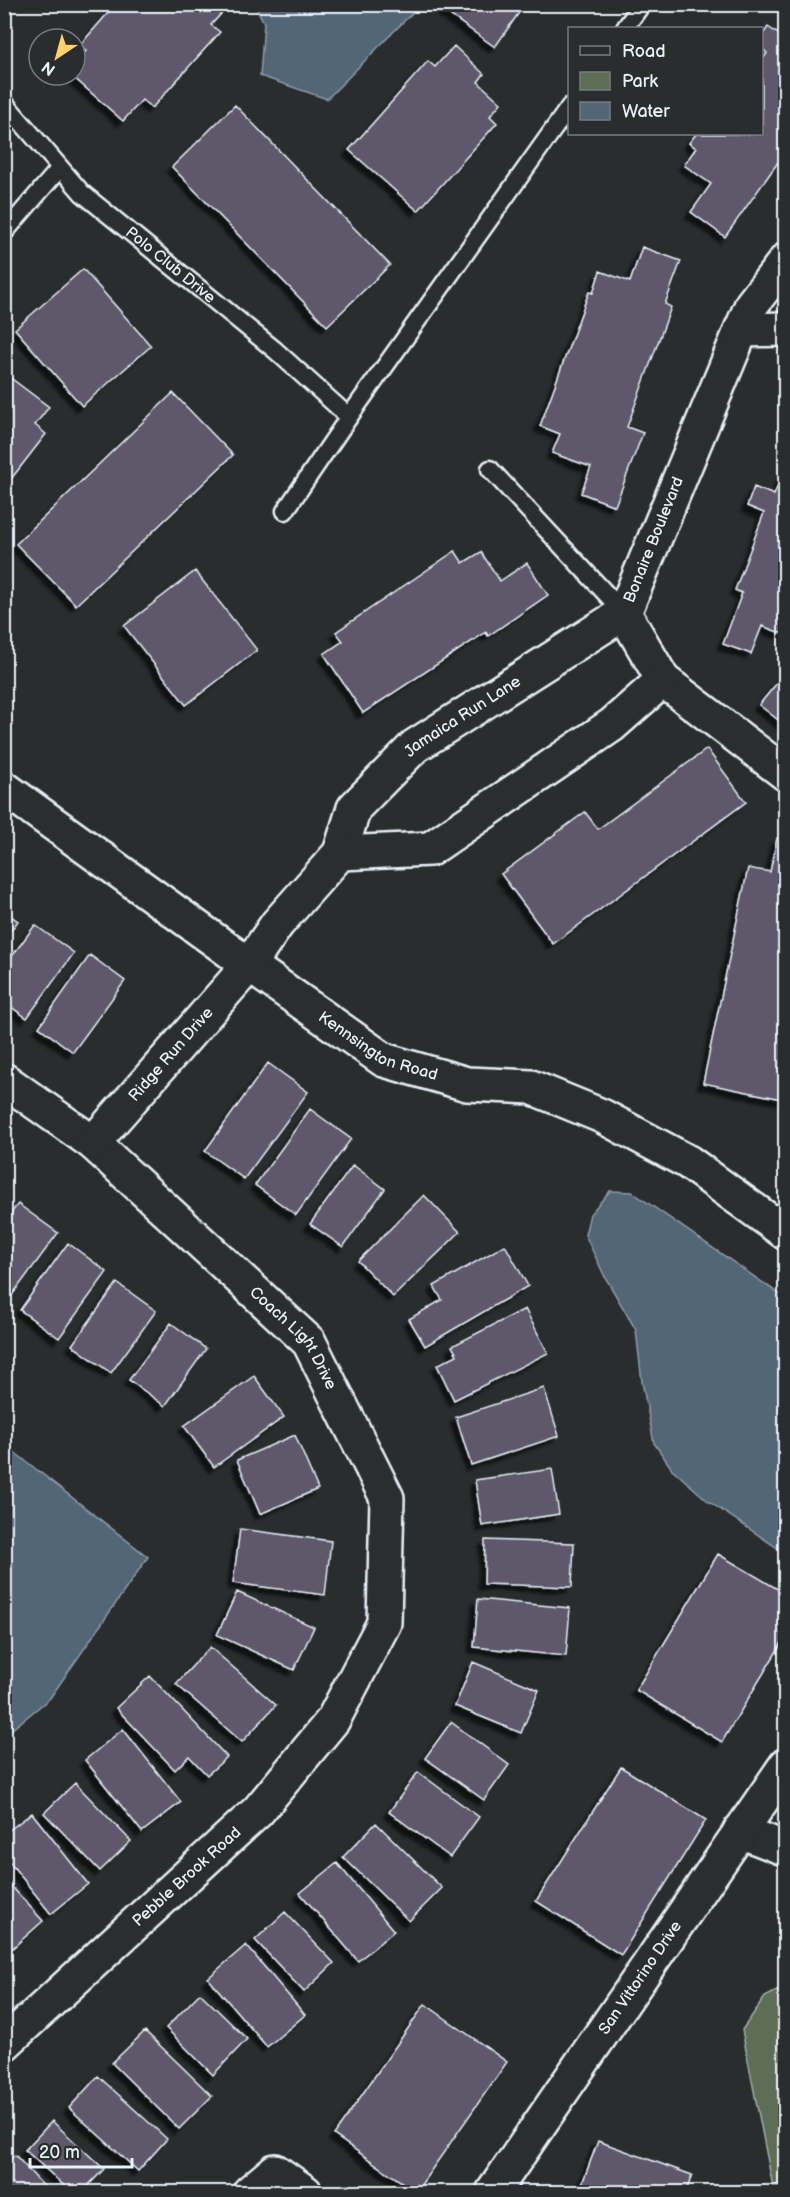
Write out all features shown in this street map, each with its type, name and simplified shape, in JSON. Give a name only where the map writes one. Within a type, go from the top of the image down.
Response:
[{"type":"street","name":"Bonaire Boulevard","points":[[786,260],[752,304],[624,613],[663,680],[786,774]]},
{"type":"street","points":[[741,330],[786,329]]},
{"type":"street","name":"Jamaica Run Lane","points":[[249,965],[277,924],[340,854],[354,808],[415,746],[624,613]]},
{"type":"street","points":[[340,854],[430,849],[612,725],[663,680]]},
{"type":"street","name":"Kennsington Road","points":[[4,788],[384,1060],[467,1084],[531,1087],[602,1116],[688,1162],[786,1233]]},
{"type":"street","name":"Ridge Run Drive","points":[[93,1143],[249,965]]},
{"type":"street","name":"Coach Light Drive","points":[[4,1080],[93,1143],[309,1342],[387,1498],[384,1623],[348,1691]]},
{"type":"street","name":"Pebble Brook Road","points":[[4,2044],[258,1811],[333,1720],[348,1691]]},
{"type":"street","name":"San Vittorino Drive","points":[[493,2193],[786,1765]]},
{"type":"street","points":[[740,1831],[786,1849]]},
{"type":"street","points":[[250,2193],[275,2171],[305,2193]]},
{"type":"lane","points":[[626,27],[642,4]]},
{"type":"lane","name":"Polo Club Drive","points":[[4,102],[82,193],[275,350],[349,417]]},
{"type":"lane","points":[[285,511],[568,109]]},
{"type":"lane","points":[[4,233],[60,168]]},
{"type":"lane","points":[[490,469],[624,613]]},
{"type":"green space","points":[[785,1987],[785,2192],[774,2192],[742,2030],[765,1997]]},
{"type":"water","points":[[255,5],[420,5],[327,99],[260,76],[264,23]]},
{"type":"water","points":[[610,1191],[632,1192],[785,1298],[785,1550],[779,1549],[708,1501],[672,1469],[654,1443],[642,1382],[636,1330],[605,1277],[585,1235],[590,1214]]},
{"type":"water","points":[[4,1444],[148,1557],[50,1698],[5,1735]]},
{"type":"building","points":[[116,4],[230,4],[211,25],[220,32],[152,108],[142,100],[123,121],[85,87],[87,87],[87,37]]},
{"type":"building","points":[[447,4],[525,4],[495,47],[443,10]]},
{"type":"building","points":[[768,27],[786,39],[786,151],[725,237],[691,212],[711,184],[684,165],[696,148],[689,143],[695,135],[763,135],[763,59],[767,53],[763,49],[763,34]]},
{"type":"building","points":[[454,46],[484,74],[478,82],[501,103],[490,116],[497,123],[418,211],[349,150],[428,61],[435,67]]},
{"type":"building","points":[[235,105],[390,265],[327,326],[172,167]]},
{"type":"building","points":[[642,247],[681,261],[665,304],[671,307],[627,427],[643,433],[615,506],[581,493],[591,467],[552,453],[560,434],[540,426],[589,292],[593,293],[600,271],[630,282]]},
{"type":"building","points":[[83,269],[151,346],[82,406],[15,329]]},
{"type":"building","points":[[4,373],[49,407],[35,425],[46,434],[4,488]]},
{"type":"building","points":[[173,393],[233,455],[76,605],[16,544]]},
{"type":"building","points":[[786,466],[786,635],[762,626],[751,654],[723,644],[742,593],[735,590],[764,513],[747,506],[754,487],[774,495]]},
{"type":"building","points":[[455,551],[463,563],[481,552],[500,581],[527,563],[548,595],[488,636],[486,632],[363,713],[324,654],[343,641],[336,632]]},
{"type":"building","points":[[195,571],[257,650],[186,705],[124,626]]},
{"type":"building","points":[[786,672],[786,726],[759,705]]},
{"type":"building","points":[[707,749],[746,802],[553,944],[501,874],[585,812],[598,829]]},
{"type":"building","points":[[777,838],[786,839],[786,1082],[782,1099],[703,1083],[748,868],[770,872]]},
{"type":"building","points":[[4,911],[18,921],[4,940]]},
{"type":"building","points":[[35,925],[74,953],[27,1018],[4,1002],[4,967]]},
{"type":"building","points":[[90,955],[125,981],[73,1052],[39,1027]]},
{"type":"building","points":[[268,1063],[308,1092],[244,1179],[205,1151]]},
{"type":"building","points":[[310,1109],[351,1139],[296,1215],[255,1185]]},
{"type":"building","points":[[353,1165],[385,1189],[343,1247],[310,1224]]},
{"type":"building","points":[[424,1195],[460,1232],[393,1297],[358,1261]]},
{"type":"building","points":[[18,1204],[58,1233],[4,1306],[4,1222]]},
{"type":"building","points":[[68,1243],[107,1272],[59,1338],[20,1310]]},
{"type":"building","points":[[505,1245],[528,1286],[425,1346],[409,1319],[442,1300],[434,1286]]},
{"type":"building","points":[[117,1283],[156,1311],[111,1373],[72,1345]]},
{"type":"building","points":[[525,1309],[548,1353],[454,1400],[437,1365],[457,1355],[452,1346]]},
{"type":"building","points":[[171,1323],[206,1349],[165,1406],[129,1380]]},
{"type":"building","points":[[254,1376],[284,1417],[214,1467],[184,1426]]},
{"type":"building","points":[[544,1388],[559,1436],[471,1465],[456,1417]]},
{"type":"building","points":[[295,1435],[318,1489],[260,1514],[237,1460]]},
{"type":"building","points":[[552,1469],[559,1514],[482,1526],[475,1480]]},
{"type":"building","points":[[240,1529],[331,1541],[325,1595],[233,1583]]},
{"type":"building","points":[[485,1540],[574,1543],[572,1587],[484,1584]]},
{"type":"building","points":[[718,1554],[786,1594],[786,1636],[722,1742],[636,1690]]},
{"type":"building","points":[[237,1592],[314,1627],[294,1670],[217,1635]]},
{"type":"building","points":[[478,1599],[570,1608],[566,1656],[474,1647]]},
{"type":"building","points":[[210,1647],[276,1705],[242,1742],[176,1684]]},
{"type":"building","points":[[473,1662],[539,1690],[521,1733],[455,1706]]},
{"type":"building","points":[[150,1676],[227,1757],[207,1775],[189,1756],[175,1770],[116,1708]]},
{"type":"building","points":[[451,1722],[509,1765],[484,1800],[425,1758]]},
{"type":"building","points":[[123,1729],[181,1802],[142,1832],[85,1760]]},
{"type":"building","points":[[621,1767],[706,1820],[621,1955],[536,1901]]},
{"type":"building","points":[[418,1772],[479,1817],[450,1857],[389,1812]]},
{"type":"building","points":[[75,1783],[131,1841],[100,1871],[44,1813]]},
{"type":"building","points":[[32,1813],[88,1884],[51,1914],[4,1855],[4,1834]]},
{"type":"building","points":[[376,1823],[442,1888],[409,1921],[343,1857]]},
{"type":"building","points":[[337,1863],[394,1931],[358,1961],[300,1893]]},
{"type":"building","points":[[4,1878],[43,1921],[7,1953],[4,1950]]},
{"type":"building","points":[[285,1912],[334,1963],[304,1992],[255,1940]]},
{"type":"building","points":[[246,1945],[305,2015],[267,2047],[208,1978]]},
{"type":"building","points":[[200,1993],[247,2039],[213,2075],[166,2028]]},
{"type":"building","points":[[425,2004],[507,2062],[416,2192],[334,2135]]},
{"type":"building","points":[[145,2031],[212,2096],[179,2129],[112,2063]]},
{"type":"building","points":[[98,2076],[167,2139],[138,2171],[69,2108]]},
{"type":"building","points":[[52,2121],[104,2169],[82,2192],[71,2192],[25,2150]]},
{"type":"building","points":[[598,2141],[692,2175],[686,2192],[579,2192]]},
{"type":"building","points":[[15,2155],[49,2192],[4,2192],[4,2164]]}]
